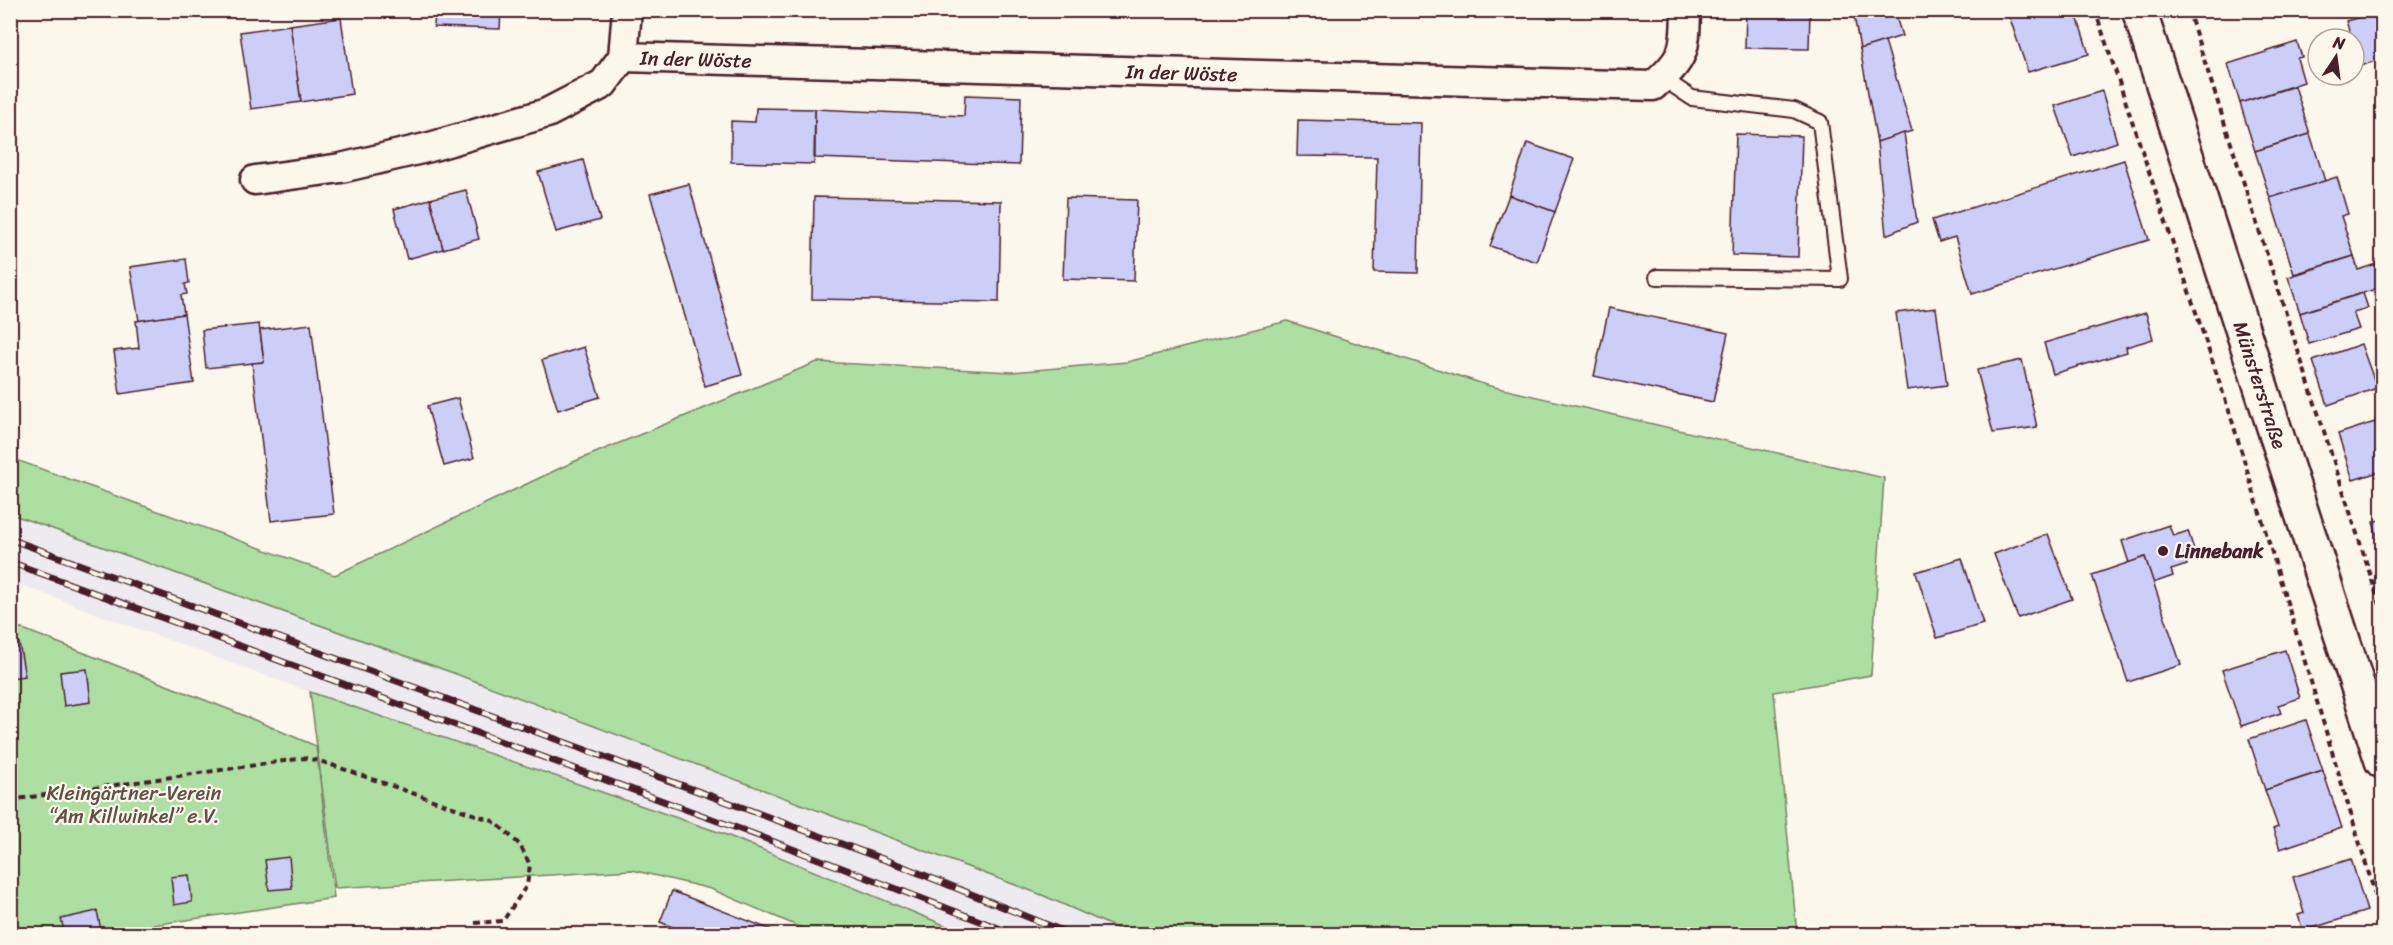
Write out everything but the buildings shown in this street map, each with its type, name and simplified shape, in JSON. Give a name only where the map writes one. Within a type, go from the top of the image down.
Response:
[{"type":"main road","name":"Münsterstraße","points":[[2139,10],[2382,761]]},
{"type":"street","name":"In der Wöste","points":[[255,180],[341,168],[430,147],[547,114],[603,84],[623,57],[627,10]]},
{"type":"street","points":[[1662,78],[1675,67],[1685,43],[1686,10]]},
{"type":"street","name":"In der Wöste","points":[[623,57],[1653,86],[1662,78]]},
{"type":"lane","points":[[1657,277],[1840,279],[1820,122],[1794,110],[1692,98],[1662,78]]},
{"type":"path","points":[[2095,10],[2231,417],[2382,917]]},
{"type":"path","points":[[2188,10],[2382,611]]},
{"type":"path","points":[[10,800],[305,758],[320,761],[494,821],[520,845],[530,865],[527,885],[503,921],[474,923]]},
{"type":"shaded area","points":[[10,514],[456,674],[1042,895],[1130,934],[966,934],[724,834],[310,692],[100,615],[11,581]]},
{"type":"green space","points":[[1287,321],[1490,386],[1884,478],[1871,675],[1774,692],[1797,934],[1130,934],[1042,895],[456,674],[11,514],[11,458],[335,575],[573,462],[817,362],[1012,372],[1127,362]]},
{"type":"green space","name":"Kleingärtner-Verein “Am Killwinkel” e.V.","points":[[10,624],[316,746],[334,898],[93,934],[11,934]]},
{"type":"green space","points":[[310,692],[724,834],[966,934],[816,934],[711,889],[632,870],[335,888]]},
{"type":"railway","points":[[10,539],[899,865],[1070,934]]},
{"type":"railway","points":[[10,562],[756,835],[1014,934]]},
{"type":"place","name":"Linnebank","points":[[2163,551]]}]
